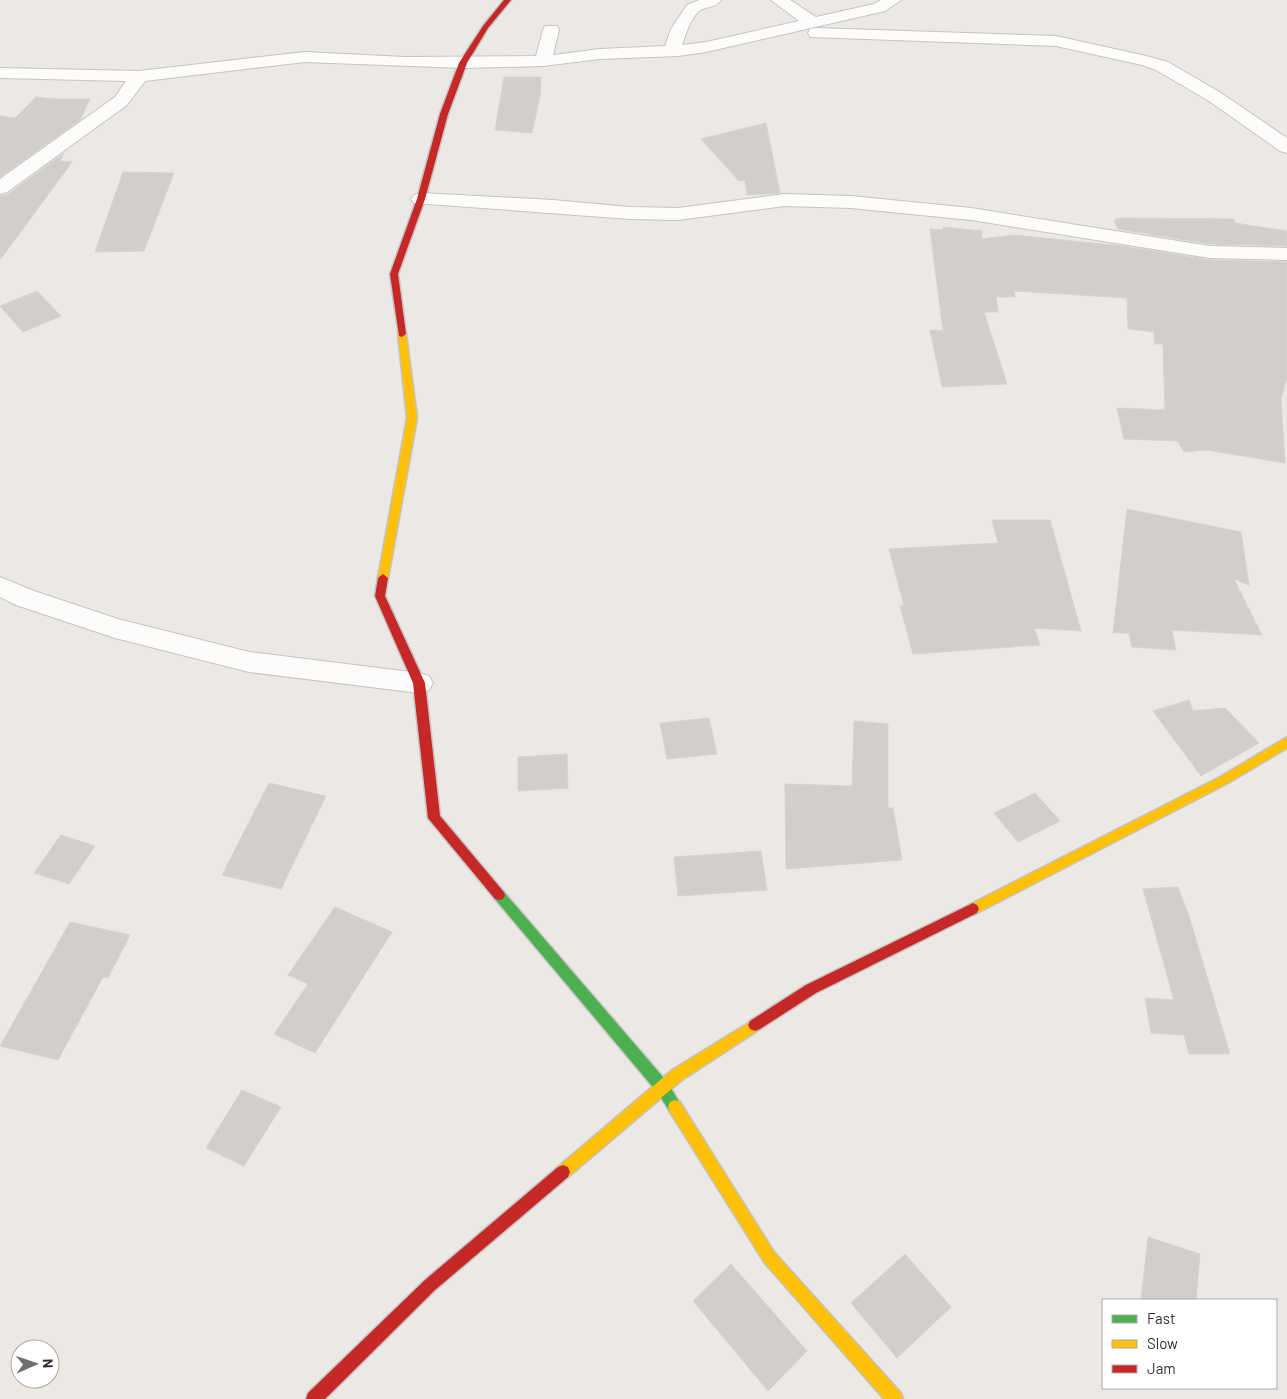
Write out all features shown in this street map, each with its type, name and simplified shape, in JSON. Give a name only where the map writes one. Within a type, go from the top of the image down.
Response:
[{"type":"street","points":[[508,0],[485,27],[463,63],[444,114],[421,198],[394,274],[412,418],[380,596],[419,683],[434,818],[663,1088],[769,1257],[895,1399]]},
{"type":"street","points":[[672,52],[679,29],[693,8],[713,0]]},
{"type":"street","points":[[779,0],[813,23]]},
{"type":"street","points":[[0,74],[139,76],[305,57],[463,63],[543,61],[600,54],[672,52],[782,31],[879,8],[893,0]]},
{"type":"street","points":[[543,61],[551,30]]},
{"type":"street","points":[[782,31],[1036,39],[1056,41],[1146,61],[1162,66],[1215,97],[1287,147]]},
{"type":"street","points":[[3,183],[121,101],[139,76]]},
{"type":"street","points":[[421,198],[554,206],[630,213],[678,214],[784,200],[851,202],[971,214],[1210,252],[1287,254]]},
{"type":"street","points":[[0,586],[25,598],[116,628],[249,662],[419,683]]},
{"type":"street","points":[[314,1399],[430,1285],[677,1075],[811,989],[1022,885],[1224,780],[1287,742]]},
{"type":"building","points":[[504,77],[541,77],[540,96],[532,133],[495,130]]},
{"type":"building","points":[[36,97],[90,99],[80,120],[0,177],[0,116],[15,118]]},
{"type":"building","points":[[766,123],[780,193],[747,195],[745,180],[739,181],[701,139]]},
{"type":"building","points":[[64,153],[60,161],[72,162],[0,260],[0,196],[8,194]]},
{"type":"building","points":[[123,172],[174,173],[144,251],[95,252]]},
{"type":"building","points":[[1121,218],[1234,219],[1235,223],[1287,231],[1287,246],[1210,244],[1118,229],[1114,220]]},
{"type":"building","points":[[943,227],[982,231],[982,239],[1013,235],[1123,246],[1210,260],[1287,262],[1287,378],[1281,398],[1285,463],[1207,450],[1184,452],[1178,441],[1124,439],[1117,408],[1165,410],[1163,344],[1155,344],[1154,332],[1128,329],[1127,298],[1014,291],[1015,297],[996,297],[998,312],[984,312],[1007,384],[942,387],[930,330],[943,331],[930,229],[943,230]]},
{"type":"building","points":[[37,291],[61,316],[23,332],[0,306]]},
{"type":"building","points":[[1127,509],[1241,532],[1249,585],[1234,579],[1262,635],[1172,630],[1176,650],[1132,647],[1129,633],[1113,633]]},
{"type":"building","points":[[992,520],[1050,520],[1081,631],[1034,628],[1040,645],[913,654],[900,606],[904,606],[889,549],[998,543]]},
{"type":"building","points":[[1189,700],[1193,711],[1225,708],[1259,743],[1201,776],[1153,711]]},
{"type":"building","points":[[709,718],[717,754],[667,759],[660,723]]},
{"type":"building","points":[[854,721],[888,724],[888,808],[893,808],[902,860],[786,869],[785,784],[852,786]]},
{"type":"building","points":[[567,754],[568,788],[518,791],[518,757]]},
{"type":"building","points":[[269,783],[326,796],[281,889],[222,875]]},
{"type":"building","points":[[1035,793],[1060,821],[1018,842],[994,813]]},
{"type":"building","points":[[61,835],[95,846],[69,884],[34,873]]},
{"type":"building","points":[[761,851],[767,890],[678,896],[674,857]]},
{"type":"building","points":[[1178,887],[1189,916],[1230,1054],[1189,1054],[1184,1035],[1151,1033],[1145,998],[1174,1000],[1143,889]]},
{"type":"building","points":[[335,907],[392,932],[315,1053],[274,1034],[308,984],[288,975]]},
{"type":"building","points":[[70,922],[130,935],[108,978],[103,977],[58,1060],[0,1046]]},
{"type":"building","points":[[242,1090],[281,1107],[244,1166],[206,1148]]},
{"type":"building","points":[[1148,1237],[1200,1254],[1196,1299],[1141,1299]]},
{"type":"building","points":[[905,1254],[951,1307],[897,1358],[851,1303]]},
{"type":"building","points":[[731,1264],[807,1351],[768,1391],[693,1301]]},
{"type":"traffic: fast","points":[[499,895],[663,1088],[675,1107]]},
{"type":"traffic: slow","points":[[383,578],[412,418],[402,334]]},
{"type":"traffic: slow","points":[[973,909],[1224,780],[1287,742]]},
{"type":"traffic: slow","points":[[563,1172],[677,1075],[755,1025]]},
{"type":"traffic: slow","points":[[675,1107],[769,1257],[895,1399]]},
{"type":"traffic: jam","points":[[402,334],[394,274],[421,199],[444,114],[463,63],[485,27],[508,0]]},
{"type":"traffic: jam","points":[[383,578],[380,596],[419,683],[434,818],[499,895]]},
{"type":"traffic: jam","points":[[755,1025],[811,989],[973,909]]},
{"type":"traffic: jam","points":[[314,1399],[430,1285],[563,1172]]}]
